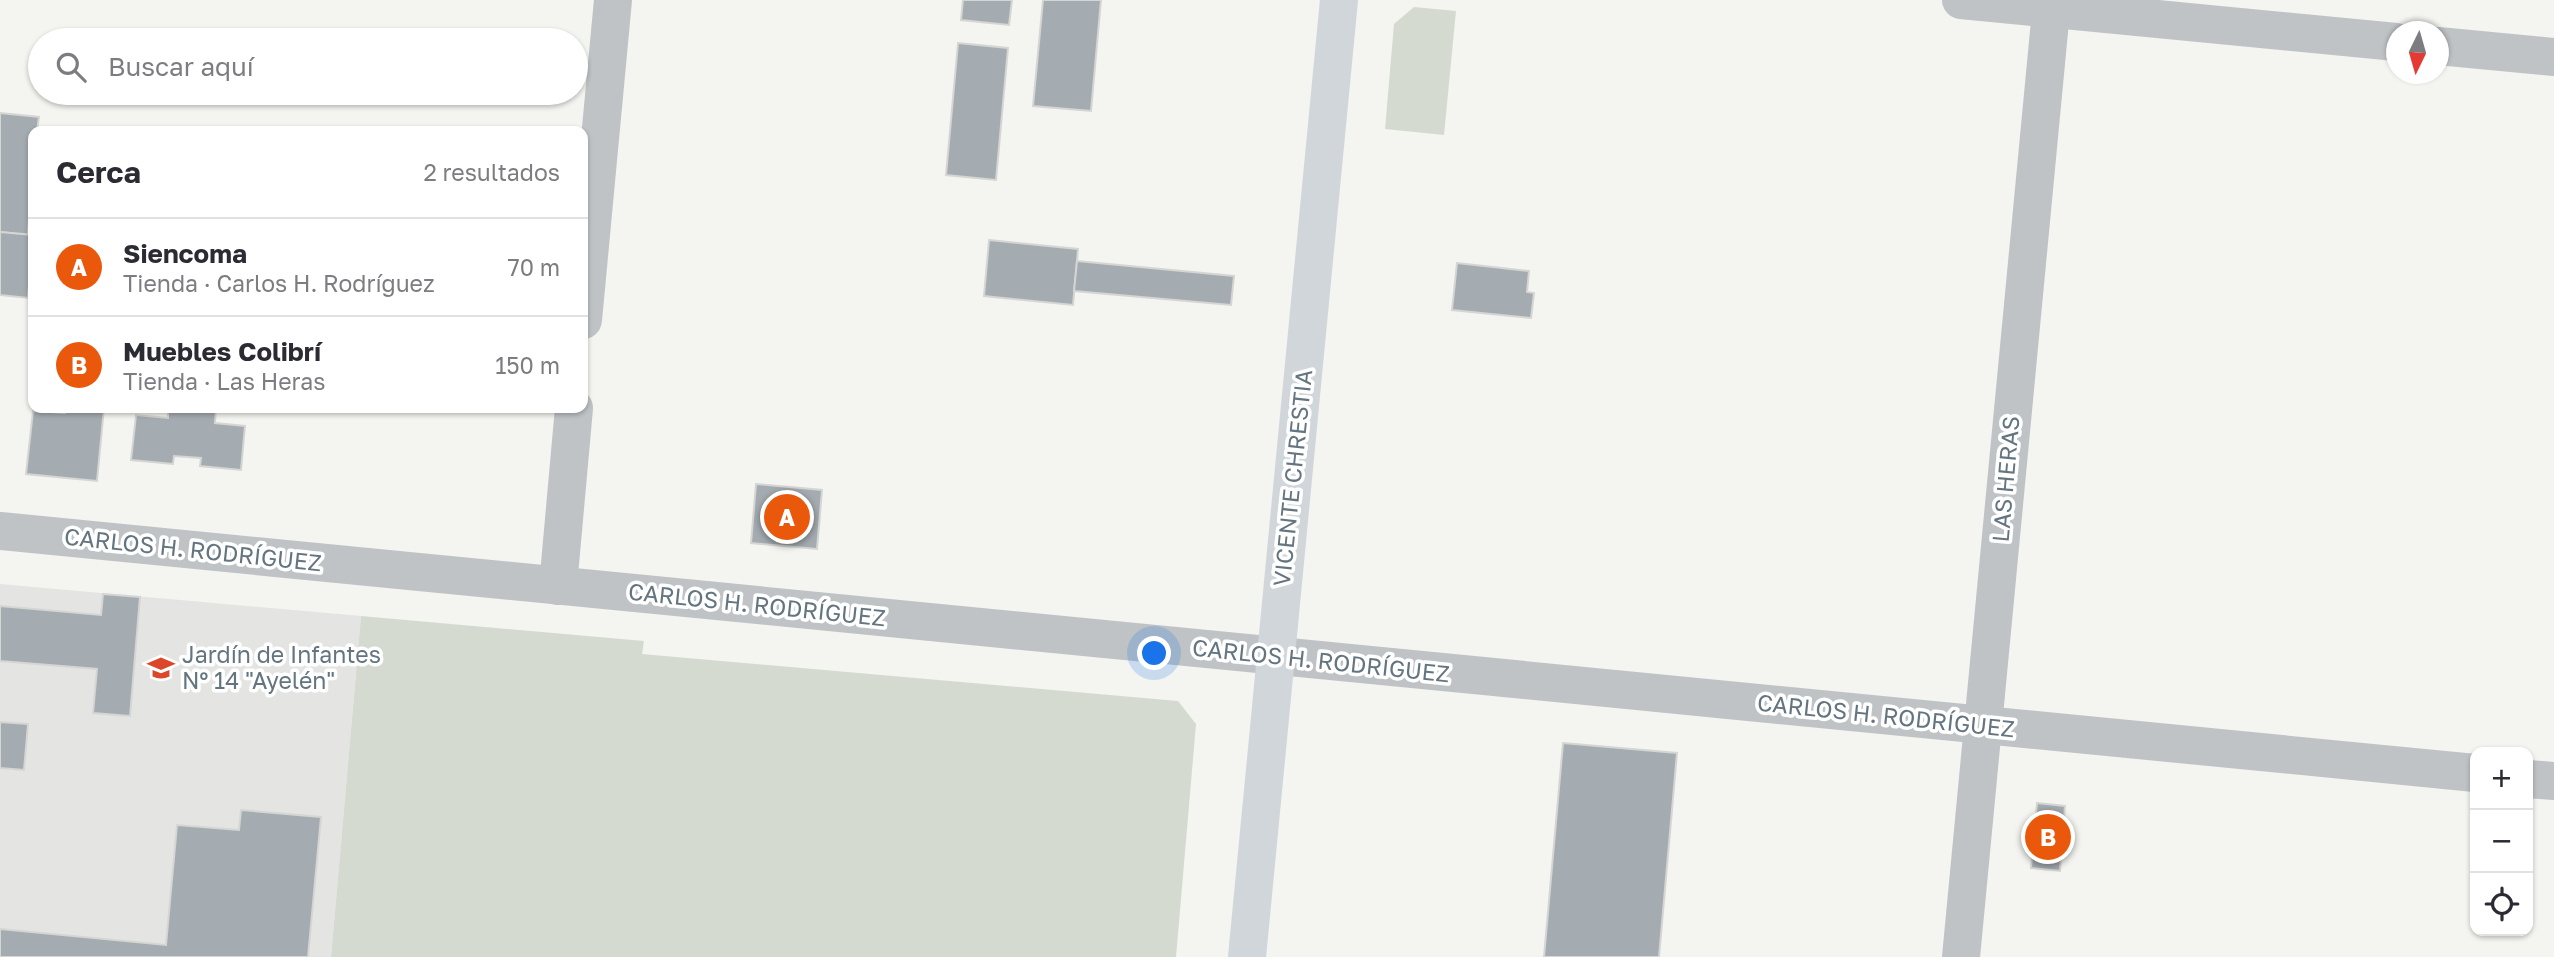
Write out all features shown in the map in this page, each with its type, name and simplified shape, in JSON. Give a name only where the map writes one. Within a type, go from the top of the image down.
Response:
[{"type":"main road","name":"VICENTE CHRESTIA","points":[[1247,957],[1339,0]]},
{"type":"street","points":[[588,267],[613,0]]},
{"type":"street","points":[[1961,0],[2052,4],[2386,41]]},
{"type":"street","name":"LAS HERAS","points":[[1961,957],[2052,4]]},
{"type":"street","points":[[2449,47],[2554,57]]},
{"type":"street","points":[[558,586],[574,413]]},
{"type":"street","name":"CARLOS H. RODRÍGUEZ","points":[[0,531],[2470,773]]},
{"type":"street","points":[[2533,779],[2554,781]]},
{"type":"shaded area","points":[[1414,7],[1456,11],[1444,135],[1385,129],[1394,24]]},
{"type":"shaded area","points":[[0,584],[361,616],[331,957],[0,957]]},
{"type":"shaded area","points":[[361,616],[644,641],[642,654],[1178,701],[1196,724],[1176,957],[331,957]]},
{"type":"building","points":[[963,0],[1012,0],[1009,25],[961,20]]},
{"type":"building","points":[[1043,0],[1101,0],[1091,111],[1033,106]]},
{"type":"building","points":[[958,43],[1008,48],[996,180],[946,175]]},
{"type":"building","points":[[0,113],[39,117],[38,126],[28,126],[28,235],[0,232]]},
{"type":"building","points":[[0,232],[28,235],[28,298],[0,295]]},
{"type":"building","points":[[989,240],[1078,249],[1073,305],[984,296]]},
{"type":"building","points":[[1077,261],[1234,276],[1231,305],[1074,291]]},
{"type":"building","points":[[1457,263],[1529,271],[1527,292],[1534,293],[1531,318],[1452,310]]},
{"type":"building","points":[[33,413],[104,413],[97,481],[26,474]]},
{"type":"building","points":[[168,413],[216,413],[215,423],[245,426],[241,470],[200,466],[201,458],[174,456],[173,464],[131,460],[136,415],[168,418]]},
{"type":"building","points":[[756,484],[822,490],[817,549],[751,543]]},
{"type":"building","points":[[103,594],[140,597],[130,716],[93,713],[97,669],[0,661],[0,606],[101,615]]},
{"type":"building","points":[[0,722],[28,724],[24,770],[0,768]]},
{"type":"building","points":[[1563,743],[1677,753],[1659,957],[1544,957]]},
{"type":"building","points":[[2037,803],[2065,806],[2060,871],[2031,868]]},
{"type":"building","points":[[241,810],[321,817],[308,957],[0,957],[0,929],[166,945],[177,825],[239,830]]},
{"type":"place","name":"Siencoma","points":[[787,517]]},
{"type":"place","name":"Jardín de Infantes Nº 14 \"Ayelén\"","points":[[161,668]]},
{"type":"place","name":"Muebles Colibrí","points":[[2048,837]]}]
